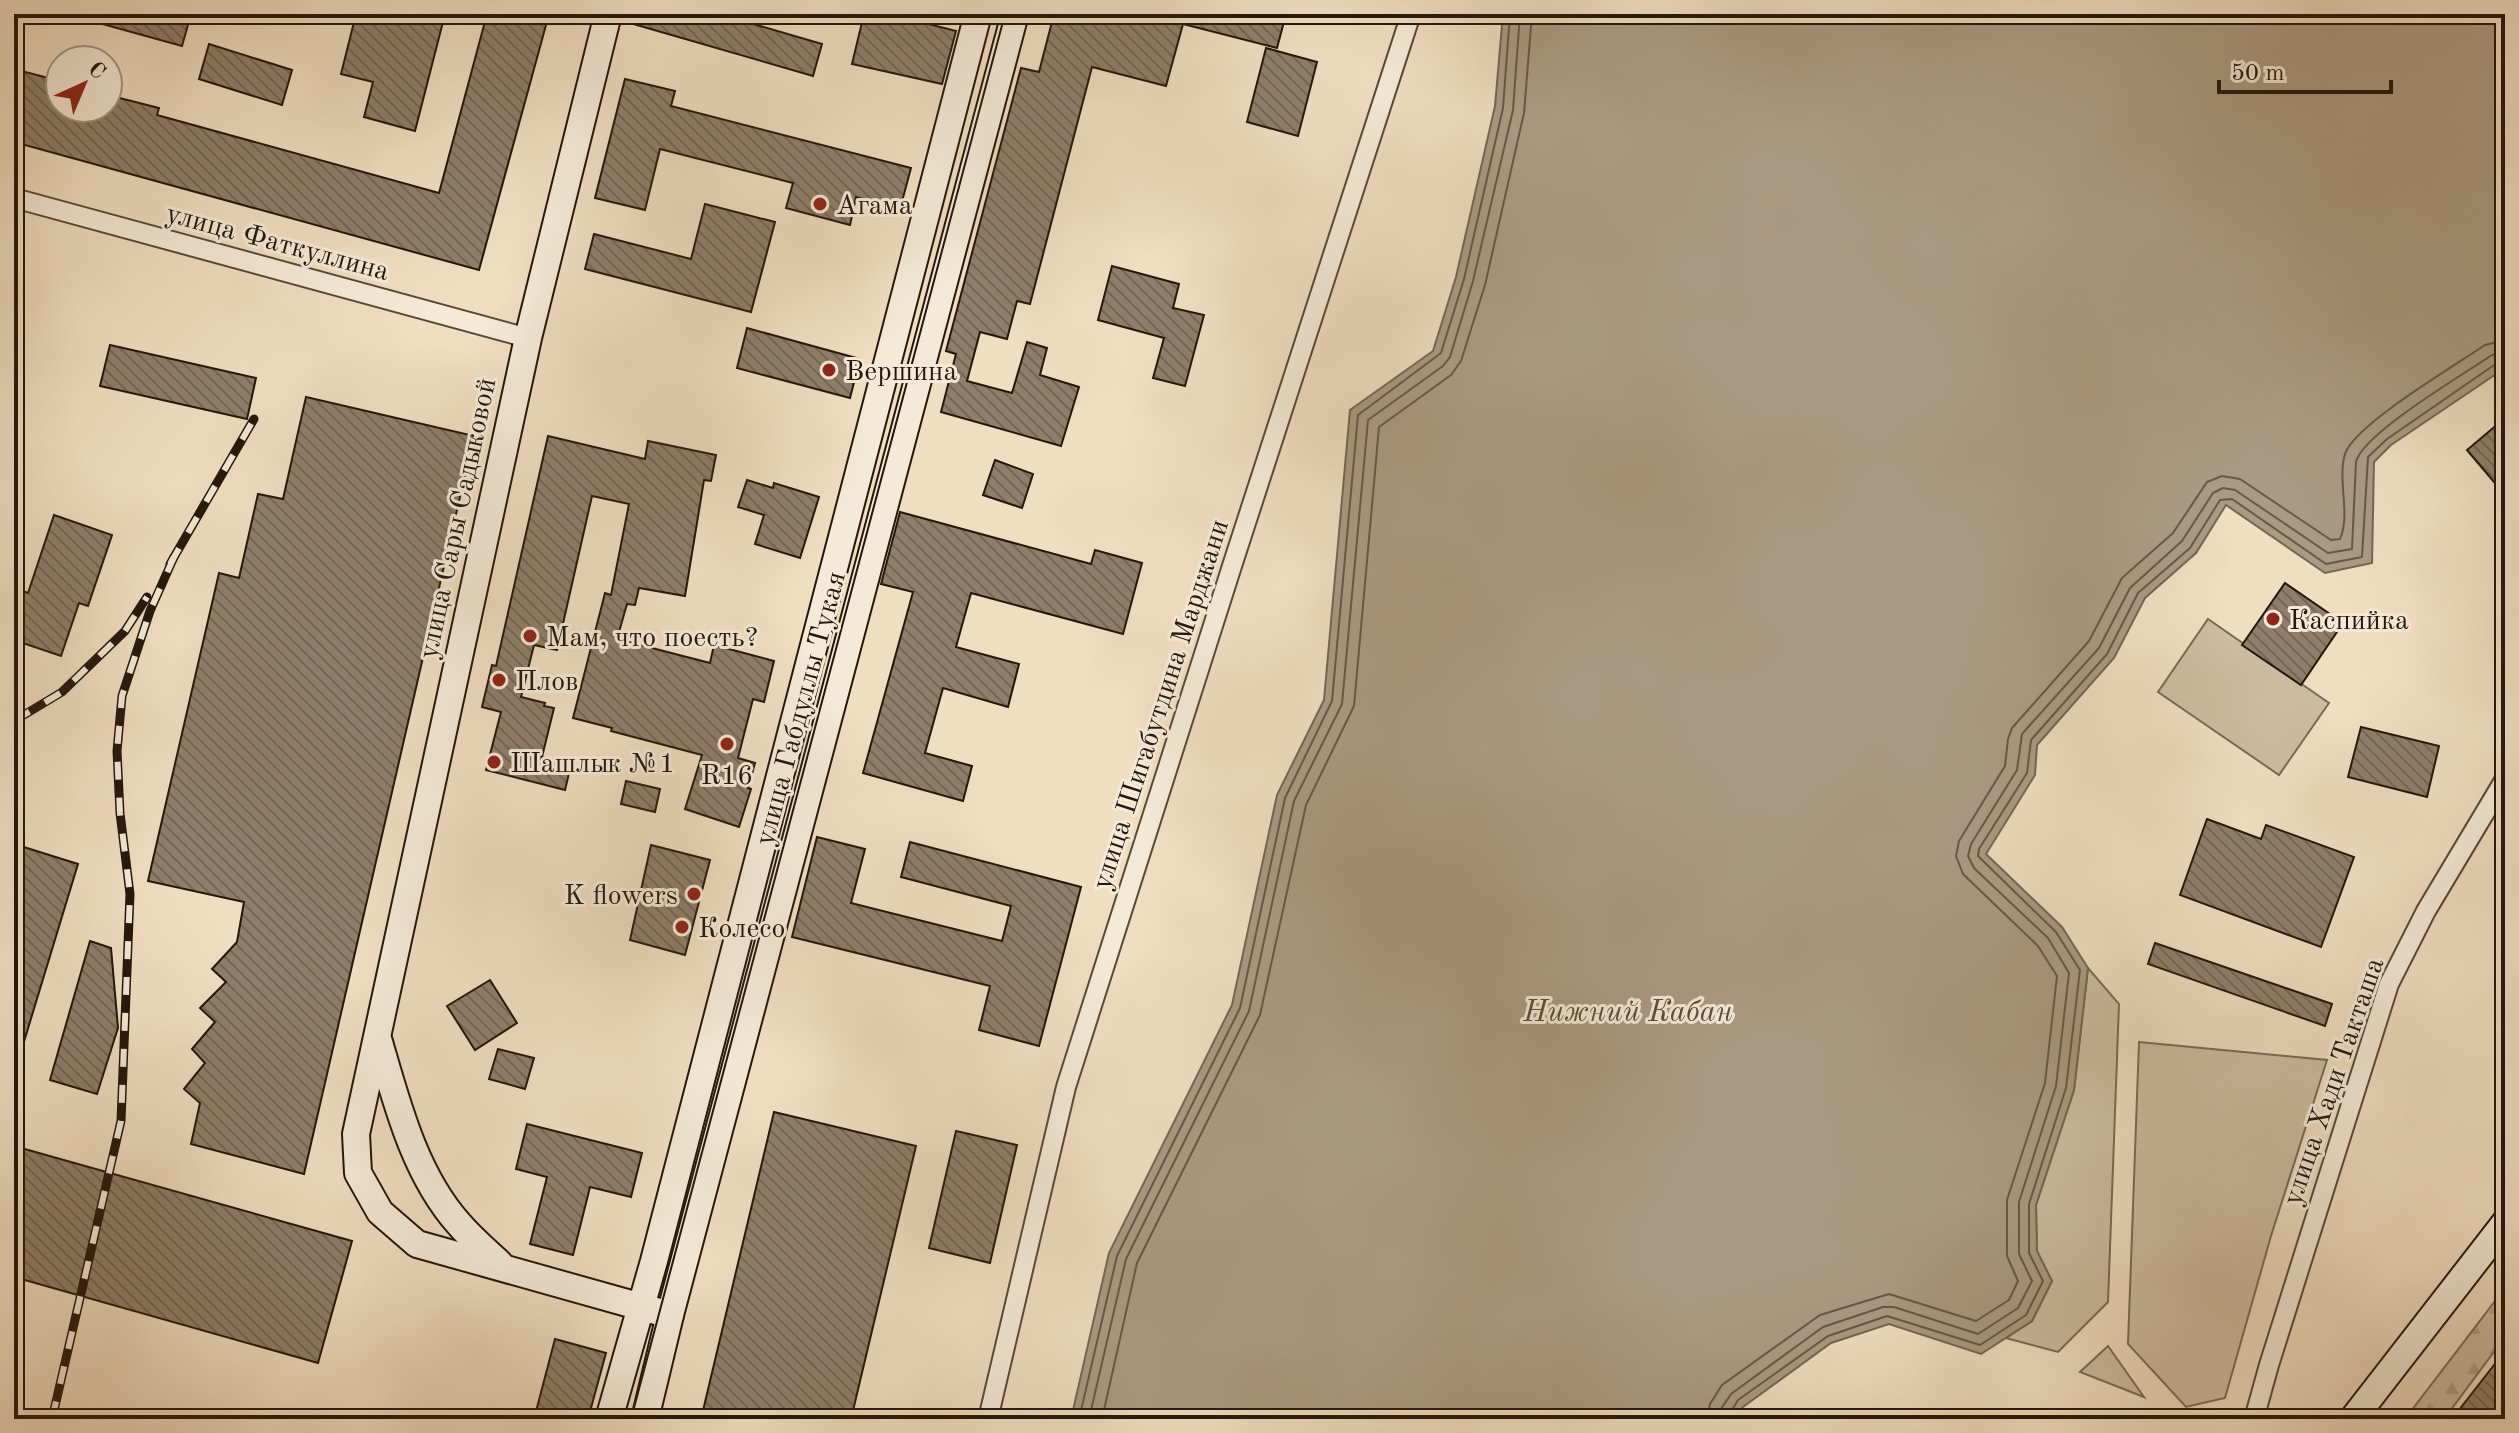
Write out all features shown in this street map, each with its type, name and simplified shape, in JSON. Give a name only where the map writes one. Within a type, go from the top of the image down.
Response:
[{"type":"main road","name":"улица Сары Садыковой","points":[[608,14],[528,338],[356,1134],[358,1173],[372,1199],[380,1212],[417,1244],[670,1315]]},
{"type":"main road","name":"улица Габдуллы Тукая","points":[[609,1419],[654,1261],[978,14]]},
{"type":"main road","name":"улица Габдуллы Тукая","points":[[645,1419],[1015,14]]},
{"type":"main road","name":"улица Сары Садыковой","points":[[378,1039],[399,1112],[421,1167],[457,1223],[502,1266]]},
{"type":"main road","points":[[2353,1419],[2505,1223]]},
{"type":"street","name":"улица Шигабутдина Марджани","points":[[988,1419],[1066,1087],[1411,14]]},
{"type":"street","name":"улица Фаткуллина","points":[[14,198],[528,338]]},
{"type":"street","name":"улица Хади Такташа","points":[[2254,1419],[2389,984],[2452,864],[2505,779]]},
{"type":"green space","points":[[2208,619],[2329,703],[2279,775],[2158,692]]},
{"type":"green space","points":[[2088,968],[2119,1004],[2108,1302],[2058,1352],[2006,1338],[2032,1321],[2052,1281],[2037,1252],[2036,1205],[2074,1090]]},
{"type":"green space","points":[[2139,1042],[2327,1060],[2271,1236],[2225,1398],[2186,1407],[2128,1344]]},
{"type":"green space","points":[[2505,1288],[2505,1337],[2444,1419],[2405,1419]]},
{"type":"green space","points":[[2108,1346],[2144,1397],[2080,1372]]},
{"type":"water","name":"Нижний Кабан","points":[[1503,14],[2505,14],[2505,368],[2391,445],[2374,462],[2372,563],[2325,573],[2226,505],[2196,553],[2145,598],[2114,658],[2037,745],[2035,775],[1986,854],[2062,927],[2088,968],[2074,1090],[2036,1205],[2037,1251],[2052,1281],[2032,1321],[1981,1354],[1889,1324],[1831,1343],[1743,1407],[1735,1419],[1071,1419],[1109,1253],[1232,1005],[1277,795],[1324,700],[1350,410],[1433,351],[1456,277],[1495,106]]},
{"type":"building","points":[[89,14],[191,14],[182,46],[88,20]]},
{"type":"building","points":[[356,14],[445,14],[415,131],[364,117],[373,82],[341,74]]},
{"type":"building","points":[[487,14],[549,14],[479,270],[14,142],[14,69],[44,77],[44,124],[124,124],[124,99],[159,108],[157,115],[439,193]]},
{"type":"building","points":[[624,14],[719,14],[822,44],[813,76],[623,21]]},
{"type":"building","points":[[864,14],[906,14],[905,18],[956,31],[942,84],[852,64]]},
{"type":"building","points":[[1054,14],[1286,14],[1277,48],[1183,24],[1166,86],[1092,67],[1030,304],[1017,301],[1007,339],[980,332],[967,381],[1012,393],[1027,342],[1047,348],[1040,375],[1079,387],[1061,446],[941,412],[956,354],[946,351],[1021,68],[1039,72]]},
{"type":"building","points":[[209,44],[292,70],[282,105],[199,79]]},
{"type":"building","points":[[1266,48],[1317,62],[1298,136],[1247,122]]},
{"type":"building","points":[[625,79],[675,91],[671,106],[911,168],[900,209],[856,197],[850,225],[786,208],[793,183],[660,149],[645,210],[595,198]]},
{"type":"building","points":[[705,204],[775,222],[751,312],[585,269],[594,234],[691,259]]},
{"type":"building","points":[[1112,266],[1179,284],[1173,308],[1204,315],[1185,386],[1153,378],[1164,338],[1098,320]]},
{"type":"building","points":[[747,328],[860,359],[850,398],[737,368]]},
{"type":"building","points":[[110,345],[256,378],[247,419],[100,386]]},
{"type":"building","points":[[306,397],[474,436],[304,1174],[191,1144],[200,1103],[184,1089],[205,1063],[192,1049],[215,1022],[200,1008],[226,982],[212,969],[237,942],[244,902],[148,881],[219,573],[239,578],[258,494],[283,499]]},
{"type":"building","points":[[2505,418],[2505,495],[2467,450]]},
{"type":"building","points":[[548,436],[645,459],[648,441],[716,455],[711,481],[704,480],[685,596],[639,588],[635,605],[627,604],[617,639],[710,663],[714,645],[774,661],[764,702],[753,699],[738,758],[755,763],[748,788],[751,789],[739,827],[685,809],[702,755],[573,718],[605,593],[611,595],[629,504],[592,496],[557,650],[534,645],[521,697],[554,708],[542,757],[571,765],[565,790],[486,770],[501,712],[482,707],[492,665],[496,666]]},
{"type":"building","points":[[995,460],[1033,474],[1022,508],[983,495]]},
{"type":"building","points":[[747,480],[773,488],[774,483],[819,497],[800,558],[755,544],[764,515],[738,507]]},
{"type":"building","points":[[900,512],[1091,564],[1095,550],[1142,563],[1123,634],[971,593],[956,647],[1019,664],[1008,707],[943,688],[925,753],[972,766],[963,801],[863,773],[913,592],[881,584]]},
{"type":"building","points":[[54,515],[112,535],[88,606],[79,603],[61,656],[14,640],[14,588],[28,593]]},
{"type":"building","points":[[2285,583],[2343,623],[2301,685],[2242,645]]},
{"type":"building","points":[[2361,727],[2439,746],[2427,797],[2348,777]]},
{"type":"building","points":[[626,781],[660,789],[655,812],[621,804]]},
{"type":"building","points":[[2207,819],[2261,839],[2266,825],[2354,857],[2321,947],[2180,895]]},
{"type":"building","points":[[817,837],[865,849],[851,903],[1002,941],[1011,906],[901,877],[910,842],[1081,887],[1039,1046],[979,1030],[990,986],[792,937]]},
{"type":"building","points":[[14,844],[78,864],[19,1058],[14,1057]]},
{"type":"building","points":[[651,845],[710,860],[685,955],[630,940]]},
{"type":"building","points":[[90,941],[111,948],[118,1028],[97,1094],[50,1080]]},
{"type":"building","points":[[2155,943],[2332,1004],[2325,1026],[2148,964]]},
{"type":"building","points":[[490,980],[517,1023],[475,1050],[447,1006]]},
{"type":"building","points":[[498,1049],[534,1058],[525,1089],[489,1079]]},
{"type":"building","points":[[774,1112],[916,1146],[851,1419],[701,1419]]},
{"type":"building","points":[[527,1124],[642,1153],[631,1197],[590,1187],[573,1255],[530,1244],[547,1177],[516,1169]]},
{"type":"building","points":[[956,1131],[1017,1145],[990,1263],[929,1248]]},
{"type":"building","points":[[14,1146],[352,1241],[318,1363],[14,1277]]},
{"type":"building","points":[[555,1339],[606,1353],[588,1419],[534,1419]]},
{"type":"building","points":[[2505,1351],[2505,1419],[2452,1419]]},
{"type":"tram line","points":[[631,1419],[1005,14]]},
{"type":"railway","points":[[170,564],[254,419]]},
{"type":"railway","points":[[52,1419],[121,1121],[130,894],[120,813],[117,751],[122,696],[150,611],[174,557]]},
{"type":"railway","points":[[14,721],[62,692],[125,631],[147,597]]},
{"type":"place","name":"Агама","points":[[820,204]]},
{"type":"place","name":"Вершина","points":[[829,370]]},
{"type":"place","name":"Каспийка","points":[[2273,619]]},
{"type":"place","name":"Мам, что поесть?","points":[[530,636]]},
{"type":"place","name":"Плов","points":[[499,680]]},
{"type":"place","name":"R16","points":[[727,744]]},
{"type":"place","name":"Шашлык №1","points":[[494,762]]},
{"type":"place","name":"K flowers","points":[[694,894]]},
{"type":"place","name":"Колесо","points":[[682,927]]}]
